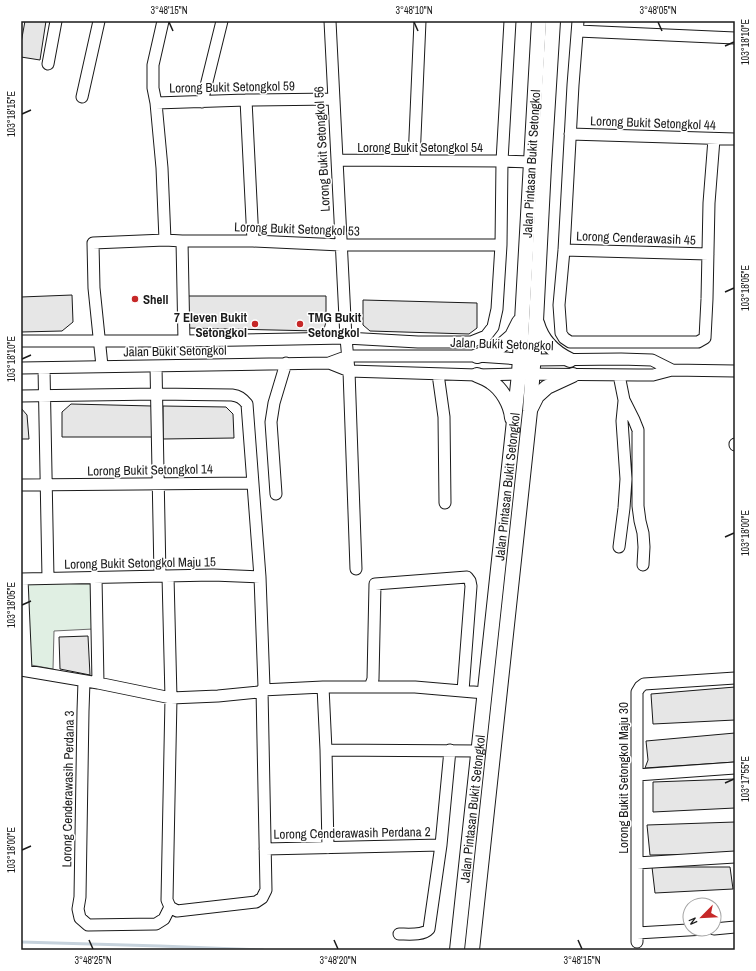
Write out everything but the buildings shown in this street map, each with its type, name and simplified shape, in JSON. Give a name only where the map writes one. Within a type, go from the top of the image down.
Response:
[{"type":"main road","name":"Jalan Pintasan Bukit Setongkol","points":[[457,950],[512,430],[525,375],[526,359],[521,318],[527,162],[539,21]]},
{"type":"main road","name":"Jalan Pintasan Bukit Setongkol","points":[[526,359],[536,321],[553,21]]},
{"type":"main road","points":[[477,356],[496,350],[512,336],[521,318]]},
{"type":"main road","points":[[536,321],[544,341],[551,349],[570,360]]},
{"type":"main road","points":[[477,375],[493,383],[505,396],[512,412],[512,430]]},
{"type":"main road","name":"Jalan Pintasan Bukit Setongkol","points":[[472,950],[530,410],[525,375]]},
{"type":"main road","points":[[530,410],[537,396],[547,387],[573,375]]},
{"type":"street","points":[[48,64],[56,21]]},
{"type":"street","points":[[82,97],[99,21]]},
{"type":"street","points":[[162,21],[153,65],[153,88],[156,103],[162,168],[165,240]]},
{"type":"street","points":[[202,102],[222,21]]},
{"type":"street","name":"Lorong Bukit Setongkol 56","points":[[330,21],[346,338],[349,371],[356,569]]},
{"type":"street","points":[[414,160],[420,21]]},
{"type":"street","points":[[21,341],[184,341],[346,338],[418,342],[471,342],[486,336],[493,327],[498,296],[506,161],[510,21]]},
{"type":"street","points":[[714,139],[709,203],[705,338],[698,342],[570,342],[564,338],[560,333],[559,305],[564,250],[573,85],[578,26],[735,38]]},
{"type":"street","points":[[246,100],[253,241]]},
{"type":"street","name":"Lorong Bukit Setongkol 59","points":[[156,103],[246,100],[334,100]]},
{"type":"street","name":"Lorong Bukit Setongkol 44","points":[[570,134],[735,139]]},
{"type":"street","name":"Lorong Bukit Setongkol 54","points":[[337,160],[527,162]]},
{"type":"street","name":"Lorong Bukit Setongkol 53","points":[[99,341],[94,288],[93,243],[165,240],[253,241],[341,245],[501,245]]},
{"type":"street","points":[[182,241],[184,341]]},
{"type":"street","name":"Lorong Cenderawasih 45","points":[[564,250],[708,254]]},
{"type":"street","points":[[99,341],[102,366]]},
{"type":"street","name":"Jalan Bukit Setongkol","points":[[21,368],[329,363],[348,356],[477,356],[526,359],[652,360],[672,370]]},
{"type":"street","name":"Jalan Bukit Setongkol","points":[[329,363],[349,371],[477,375],[652,375],[672,370],[735,371]]},
{"type":"street","points":[[276,494],[271,422],[274,403],[286,364]]},
{"type":"street","points":[[21,396],[157,394],[232,395],[243,398],[247,404],[251,441],[260,577],[264,687],[262,690],[266,890],[262,898],[256,902],[177,911],[170,907],[167,900],[171,698],[158,483],[157,394],[156,366]]},
{"type":"street","points":[[44,368],[48,578]]},
{"type":"street","points":[[438,374],[444,417],[446,503]]},
{"type":"street","points":[[619,546],[626,479],[622,421],[624,400],[620,375]]},
{"type":"street","points":[[624,400],[638,430],[638,506],[644,533],[643,565]]},
{"type":"street","name":"Lorong Bukit Setongkol 14","points":[[21,485],[253,483]]},
{"type":"street","name":"Lorong Bukit Setongkol Maju 15","points":[[21,579],[213,575],[260,577]]},
{"type":"street","points":[[96,577],[98,683]]},
{"type":"street","points":[[370,687],[373,679],[375,584],[467,577],[471,586],[463,691]]},
{"type":"street","points":[[21,579],[23,670],[171,698],[218,696],[259,692],[262,690],[323,687],[415,688],[485,693]]},
{"type":"street","name":"Lorong Bukit Setongkol Maju 30","points":[[682,932],[637,937],[637,692],[644,684],[735,678]]},
{"type":"street","name":"Lorong Cenderawasih Perdana 3","points":[[84,681],[80,897],[78,909],[80,918],[88,925],[156,924],[164,919],[170,907]]},
{"type":"street","points":[[323,687],[328,848]]},
{"type":"street","points":[[326,750],[479,751]]},
{"type":"street","points":[[398,934],[422,933],[429,929],[441,845],[450,750]]},
{"type":"street","points":[[637,775],[735,768]]},
{"type":"street","name":"Lorong Cenderawasih Perdana 2","points":[[265,849],[441,845]]},
{"type":"street","points":[[637,863],[735,857]]},
{"type":"street","points":[[722,928],[735,927]]},
{"type":"green space","points":[[91,582],[93,629],[54,631],[53,669],[31,665],[27,583]]},
{"type":"waterway","points":[[21,942],[263,950]]},
{"type":"place","name":"Shell","points":[[135,299]]},
{"type":"place","name":"7 Eleven Bukit Setongkol","points":[[255,324]]},
{"type":"place","name":"TMG Bukit Setongkol","points":[[300,324]]}]
